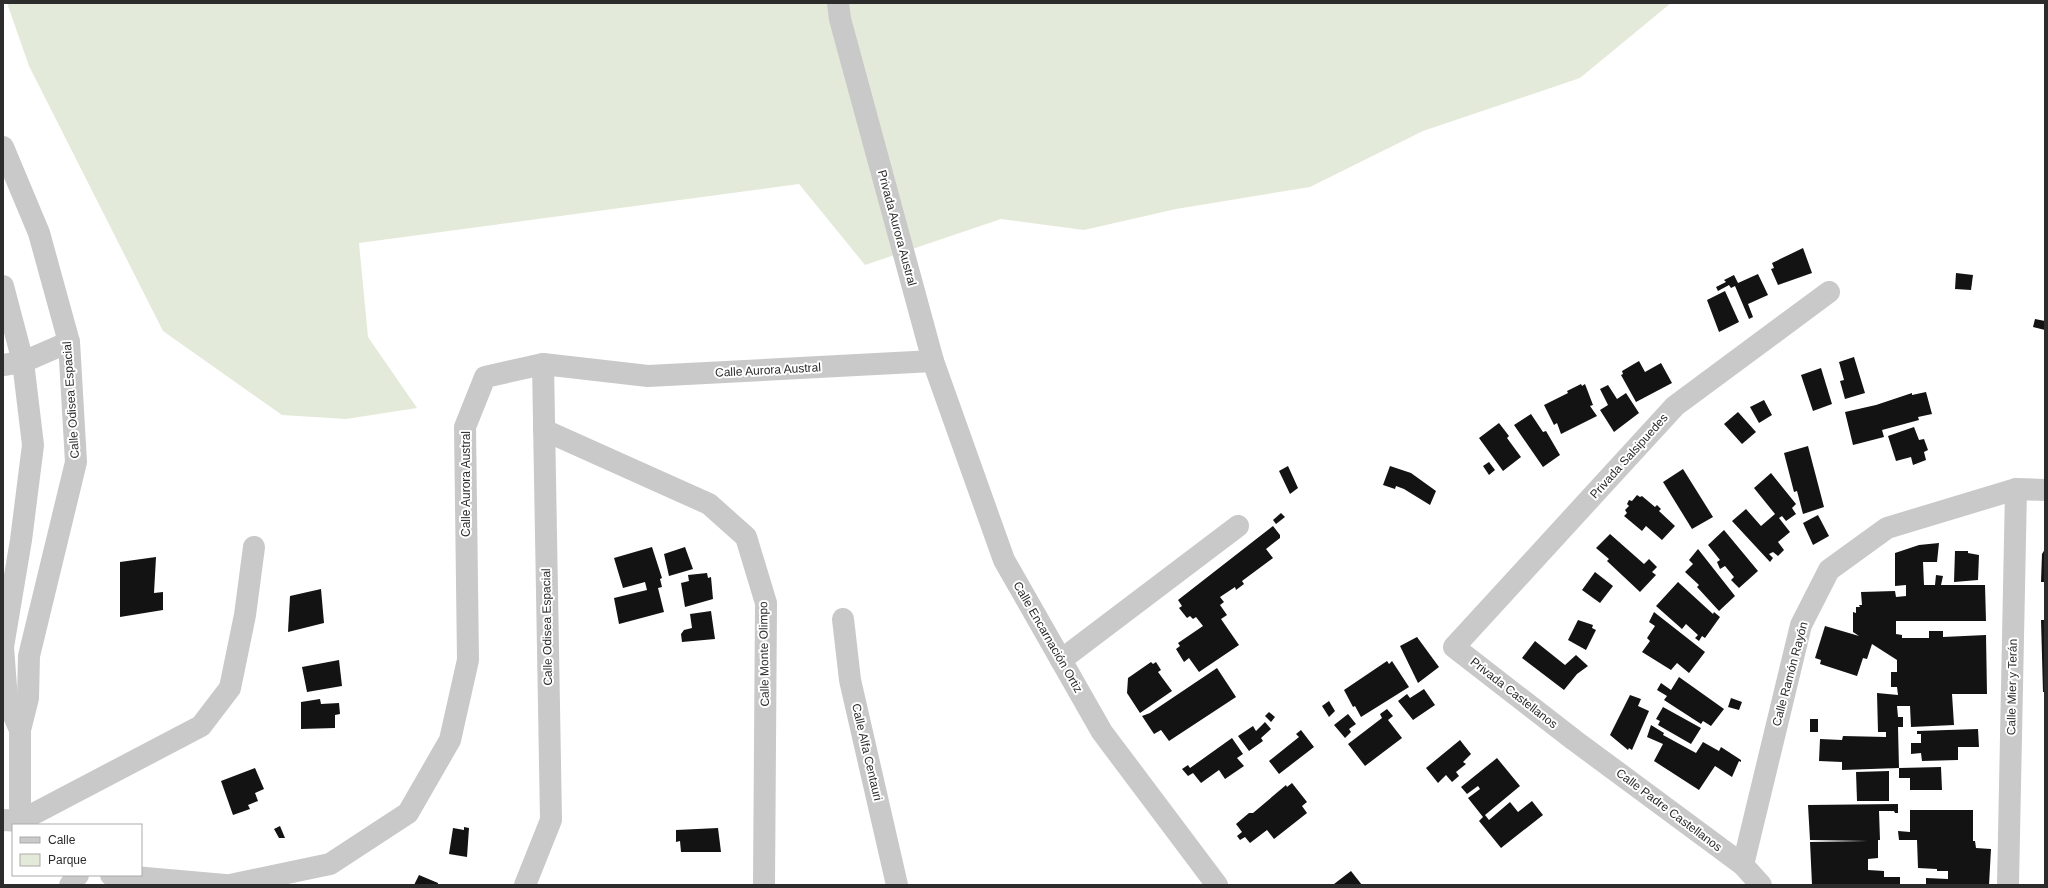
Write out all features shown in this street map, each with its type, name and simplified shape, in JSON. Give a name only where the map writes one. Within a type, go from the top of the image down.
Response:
[{"type":"street","name":"Privada Aurora Austral","points":[[838,3],[840,18],[933,361]]},
{"type":"street","name":"Calle Odisea Espacial","points":[[3,147],[39,233],[68,342],[76,462],[29,656],[13,699]]},
{"type":"street","name":"Calle Odisea Espacial","points":[[3,286],[13,363],[33,445],[12,540],[3,647],[20,730],[16,822]]},
{"type":"street","name":"Privada Salsipuedes","points":[[1454,647],[1675,406],[1829,292]]},
{"type":"street","points":[[13,363],[68,342]]},
{"type":"street","name":"Calle Aurora Austral","points":[[230,885],[330,864],[408,813],[450,740],[468,660],[465,427],[485,377],[544,364],[648,376],[933,361]]},
{"type":"street","name":"Calle Encarnación Ortiz","points":[[933,361],[1004,560],[1102,732],[1217,885]]},
{"type":"street","name":"Calle Odisea Espacial","points":[[525,885],[551,820],[544,364]]},
{"type":"street","name":"Calle Monte Olimpo","points":[[544,430],[708,504],[746,537],[766,603],[764,885]]},
{"type":"street","name":"Calle Ramón Rayón","points":[[1743,865],[1801,625],[1829,570],[1887,528],[2016,489],[2045,490]]},
{"type":"street","name":"Calle Mier y Terán","points":[[2008,885],[2016,489]]},
{"type":"street","points":[[1061,660],[1238,526]]},
{"type":"street","points":[[16,822],[201,726],[230,688],[245,615],[254,547]]},
{"type":"street","name":"Calle Alfa Centauri","points":[[843,618],[850,680],[897,885]]},
{"type":"street","name":"Privada Castellanos","points":[[1454,647],[1574,740]]},
{"type":"street","name":"Calle Padre Castellanos","points":[[1574,740],[1743,865],[1760,885]]},
{"type":"street","points":[[70,885],[77,876]]},
{"type":"street","points":[[122,876],[225,885]]},
{"type":"green space","points":[[7,3],[1671,3],[1580,78],[1423,131],[1310,187],[1176,209],[1084,230],[1001,219],[865,265],[799,184],[359,243],[368,337],[417,408],[346,419],[282,415],[163,331],[29,66]]},
{"type":"building","points":[[1803,248],[1812,273],[1778,285],[1771,269],[1774,268],[1772,263]]},
{"type":"building","points":[[1956,273],[1973,275],[1971,290],[1955,289]]},
{"type":"building","points":[[1758,274],[1768,295],[1748,304],[1753,317],[1749,319],[1735,286],[1731,288],[1729,285],[1718,291],[1716,287],[1726,282],[1724,280],[1734,275],[1738,283]]},
{"type":"building","points":[[1725,291],[1739,322],[1719,332],[1707,300]]},
{"type":"building","points":[[2035,319],[2045,321],[2045,330],[2033,327]]},
{"type":"building","points":[[1854,357],[1865,393],[1845,399],[1840,381],[1844,380],[1839,362]]},
{"type":"building","points":[[1639,361],[1645,372],[1661,363],[1672,383],[1636,402],[1621,375],[1623,374],[1622,371]]},
{"type":"building","points":[[1821,368],[1832,404],[1813,411],[1801,375]]},
{"type":"building","points":[[1581,384],[1582,386],[1585,384],[1593,405],[1590,406],[1597,416],[1561,434],[1557,423],[1554,425],[1544,405],[1568,393],[1567,391]]},
{"type":"building","points":[[1608,385],[1617,399],[1626,393],[1639,413],[1614,432],[1600,410],[1608,405],[1600,389]]},
{"type":"building","points":[[1926,392],[1932,414],[1918,417],[1919,420],[1882,430],[1884,437],[1853,445],[1845,412],[1876,405],[1912,393],[1912,395]]},
{"type":"building","points":[[1764,400],[1772,415],[1759,423],[1750,407]]},
{"type":"building","points":[[1738,412],[1756,432],[1742,444],[1724,424]]},
{"type":"building","points":[[1531,414],[1543,432],[1546,431],[1560,455],[1543,467],[1514,425]]},
{"type":"building","points":[[1499,423],[1509,436],[1507,438],[1521,457],[1503,471],[1479,438]]},
{"type":"building","points":[[1914,427],[1919,440],[1924,439],[1928,450],[1924,452],[1926,460],[1913,465],[1911,457],[1896,461],[1888,436]]},
{"type":"building","points":[[1808,446],[1824,507],[1803,514],[1797,491],[1794,492],[1784,453]]},
{"type":"building","points":[[1489,462],[1495,470],[1489,475],[1483,466]]},
{"type":"building","points":[[1288,466],[1298,488],[1290,494],[1279,471]]},
{"type":"building","points":[[1390,466],[1411,473],[1436,491],[1430,505],[1404,489],[1396,486],[1395,489],[1383,485]]},
{"type":"building","points":[[1683,469],[1713,517],[1692,529],[1663,482]]},
{"type":"building","points":[[1771,473],[1796,504],[1792,508],[1796,514],[1786,521],[1782,516],[1779,518],[1790,532],[1778,542],[1784,550],[1778,556],[1773,552],[1769,554],[1773,558],[1770,562],[1732,521],[1746,509],[1761,526],[1775,514],[1754,488]]},
{"type":"building","points":[[1637,495],[1640,497],[1642,496],[1655,507],[1657,505],[1661,509],[1659,511],[1675,526],[1662,540],[1646,526],[1642,531],[1624,516],[1627,513],[1625,510],[1629,506],[1627,504],[1629,500],[1632,501]]},
{"type":"building","points":[[1281,513],[1285,517],[1276,524],[1273,520]]},
{"type":"building","points":[[1818,515],[1829,536],[1813,545],[1803,523]]},
{"type":"building","points":[[1273,526],[1280,535],[1280,538],[1266,549],[1273,558],[1242,581],[1244,584],[1236,590],[1235,587],[1220,597],[1224,602],[1220,605],[1227,615],[1221,619],[1239,645],[1199,672],[1189,658],[1184,662],[1176,649],[1180,646],[1178,643],[1203,626],[1196,617],[1193,619],[1190,616],[1187,618],[1179,608],[1182,606],[1178,600]]},
{"type":"building","points":[[1724,530],[1758,571],[1739,588],[1731,580],[1734,577],[1725,566],[1720,569],[1717,562],[1720,560],[1708,545]]},
{"type":"building","points":[[1610,534],[1644,564],[1649,559],[1657,567],[1652,572],[1656,575],[1640,592],[1607,561],[1609,559],[1596,548]]},
{"type":"building","points":[[1939,543],[1937,562],[1923,562],[1924,585],[1935,585],[1936,575],[1943,576],[1941,585],[1985,585],[1986,621],[1896,621],[1896,634],[1902,635],[1902,638],[1929,638],[1929,631],[1943,631],[1943,637],[1986,635],[1987,694],[1952,694],[1954,725],[1911,727],[1910,706],[1897,706],[1898,717],[1903,717],[1903,727],[1898,727],[1899,768],[1842,770],[1842,762],[1819,761],[1820,739],[1842,740],[1843,736],[1886,737],[1886,732],[1878,732],[1877,693],[1898,695],[1897,687],[1891,687],[1891,672],[1897,672],[1897,660],[1872,644],[1867,659],[1863,658],[1857,676],[1820,664],[1821,660],[1815,658],[1825,626],[1859,636],[1853,632],[1853,612],[1856,613],[1856,607],[1860,607],[1859,605],[1862,605],[1861,592],[1895,591],[1896,597],[1906,596],[1906,585],[1895,586],[1895,553],[1919,545]]},
{"type":"building","points":[[652,547],[662,578],[660,579],[662,587],[658,588],[664,612],[619,624],[614,598],[647,590],[645,582],[623,588],[614,558]]},
{"type":"building","points":[[685,547],[693,569],[669,576],[664,554]]},
{"type":"building","points":[[1698,549],[1735,596],[1719,611],[1697,587],[1699,585],[1685,572],[1693,564],[1689,560]]},
{"type":"building","points":[[2045,549],[2045,582],[2041,582],[2042,554]]},
{"type":"building","points":[[1955,551],[1968,551],[1968,553],[1979,555],[1978,580],[1954,582]]},
{"type":"building","points":[[156,557],[154,593],[163,592],[163,610],[120,617],[120,562]]},
{"type":"building","points":[[1595,572],[1613,586],[1600,603],[1582,590]]},
{"type":"building","points":[[707,573],[708,578],[711,577],[713,599],[685,607],[681,583],[689,581],[688,575]]},
{"type":"building","points":[[1678,582],[1713,614],[1714,612],[1720,617],[1705,638],[1702,636],[1699,641],[1695,638],[1698,635],[1686,624],[1682,629],[1656,606]]},
{"type":"building","points":[[321,589],[324,623],[288,632],[290,596]]},
{"type":"building","points":[[711,611],[715,639],[682,642],[681,634],[684,630],[692,628],[690,614]]},
{"type":"building","points":[[1654,612],[1705,652],[1689,673],[1677,663],[1671,670],[1642,652],[1650,641],[1647,638],[1655,626],[1649,622]]},
{"type":"building","points":[[1578,620],[1593,625],[1592,628],[1596,630],[1586,650],[1568,640]]},
{"type":"building","points":[[2041,620],[2045,620],[2045,692],[2043,692]]},
{"type":"building","points":[[1417,637],[1439,667],[1418,683],[1400,646]]},
{"type":"building","points":[[1535,641],[1565,665],[1576,655],[1588,666],[1577,674],[1564,690],[1522,658]]},
{"type":"building","points":[[339,660],[342,686],[307,692],[302,667]]},
{"type":"building","points":[[1387,661],[1389,664],[1392,661],[1409,687],[1361,717],[1355,706],[1353,707],[1344,690]]},
{"type":"building","points":[[1151,662],[1153,664],[1156,662],[1161,670],[1158,672],[1172,691],[1140,713],[1127,693],[1128,678]]},
{"type":"building","points":[[1217,668],[1236,697],[1169,741],[1161,730],[1154,734],[1142,716],[1150,713]]},
{"type":"building","points":[[1679,677],[1724,709],[1711,726],[1703,721],[1701,724],[1664,700],[1667,696],[1657,690],[1661,683],[1671,690]]},
{"type":"building","points":[[1424,689],[1435,705],[1413,720],[1398,701],[1407,694],[1410,698]]},
{"type":"building","points":[[1630,695],[1641,699],[1638,706],[1649,711],[1632,750],[1629,748],[1628,750],[1610,735]]},
{"type":"building","points":[[1731,698],[1742,702],[1739,710],[1728,707]]},
{"type":"building","points":[[320,699],[321,704],[339,703],[340,714],[335,715],[335,728],[301,729],[301,702]]},
{"type":"building","points":[[1329,701],[1335,711],[1329,717],[1322,706]]},
{"type":"building","points":[[1663,707],[1701,728],[1691,744],[1658,725],[1660,721],[1656,719]]},
{"type":"building","points":[[1387,709],[1393,716],[1388,720],[1402,738],[1365,766],[1348,744],[1382,718],[1380,714]]},
{"type":"building","points":[[1269,712],[1275,717],[1271,722],[1265,716]]},
{"type":"building","points":[[1348,714],[1356,724],[1349,729],[1351,732],[1345,738],[1334,725]]},
{"type":"building","points":[[1810,719],[1818,719],[1818,732],[1810,732]]},
{"type":"building","points":[[1265,722],[1271,729],[1261,738],[1263,741],[1249,751],[1238,736],[1253,726],[1256,731]]},
{"type":"building","points":[[1651,725],[1664,733],[1663,735],[1696,753],[1703,742],[1719,751],[1721,747],[1741,760],[1741,762],[1739,761],[1732,777],[1715,766],[1699,790],[1654,761],[1663,744],[1647,737]]},
{"type":"building","points":[[1978,729],[1979,747],[1958,747],[1958,760],[1922,761],[1921,753],[1911,754],[1911,743],[1921,743],[1921,734],[1917,734],[1917,731]]},
{"type":"building","points":[[1301,730],[1314,747],[1279,774],[1269,761],[1299,737],[1296,734]]},
{"type":"building","points":[[1232,738],[1243,754],[1237,758],[1244,766],[1225,779],[1219,770],[1201,783],[1193,773],[1188,776],[1182,769],[1188,765],[1190,768]]},
{"type":"building","points":[[1460,740],[1471,754],[1463,762],[1466,764],[1456,772],[1459,776],[1452,782],[1446,775],[1438,783],[1426,768]]},
{"type":"building","points":[[1497,758],[1520,786],[1485,815],[1489,820],[1510,802],[1518,812],[1532,801],[1543,815],[1501,848],[1479,821],[1483,817],[1468,798],[1480,789],[1478,786],[1467,794],[1461,787]]},
{"type":"building","points":[[1941,767],[1942,790],[1910,790],[1910,778],[1899,778],[1899,768]]},
{"type":"building","points":[[255,768],[264,789],[255,793],[258,801],[248,805],[250,809],[233,815],[221,781]]},
{"type":"building","points":[[1889,771],[1889,801],[1857,801],[1856,772]]},
{"type":"building","points":[[1292,783],[1307,802],[1302,806],[1307,813],[1274,839],[1267,830],[1250,843],[1245,837],[1240,840],[1237,836],[1242,832],[1236,824],[1249,813],[1253,813],[1286,785],[1287,787]]},
{"type":"building","points":[[1898,804],[1898,813],[1895,813],[1894,811],[1879,811],[1880,840],[1878,840],[1878,858],[1868,859],[1868,870],[1884,871],[1884,877],[1900,877],[1900,885],[1812,885],[1810,842],[1868,841],[1810,840],[1808,805]]},
{"type":"building","points":[[1910,810],[1973,810],[1973,841],[1975,841],[1976,848],[1991,849],[1989,885],[1926,885],[1926,878],[1948,879],[1948,871],[1918,868],[1917,840],[1899,840],[1898,831],[1910,832]]},
{"type":"building","points":[[280,826],[285,838],[279,838],[274,829]]},
{"type":"building","points":[[464,827],[469,828],[467,857],[449,854],[453,828],[464,830]]},
{"type":"building","points":[[718,828],[721,852],[681,852],[680,841],[676,842],[676,830]]},
{"type":"building","points":[[1351,871],[1362,885],[1334,884]]},
{"type":"building","points":[[419,875],[438,883],[438,885],[414,885]]}]
